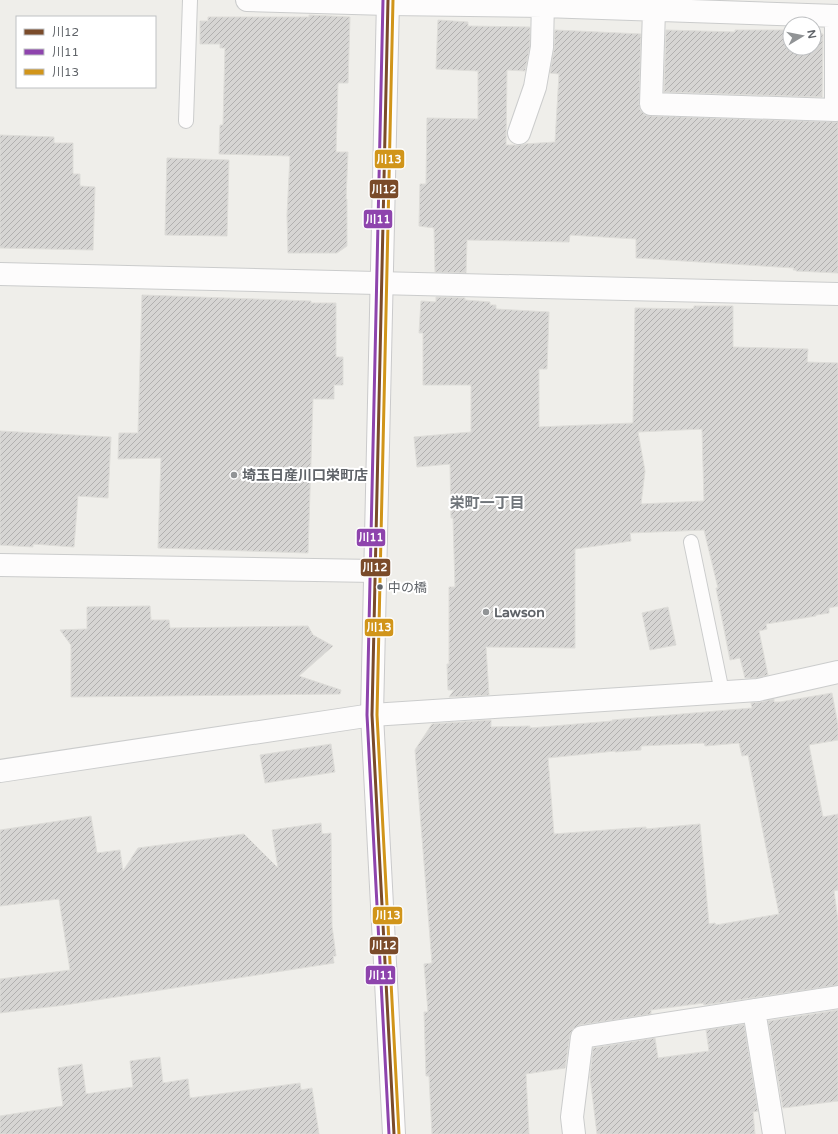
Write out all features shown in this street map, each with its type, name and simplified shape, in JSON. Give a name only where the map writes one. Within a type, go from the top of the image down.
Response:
[{"type":"street","points":[[247,0],[543,3],[654,10],[777,6],[837,16],[836,110],[651,104],[654,10]]},
{"type":"street","points":[[388,2],[372,715],[394,1134]]},
{"type":"street","points":[[519,133],[536,80],[542,47],[543,3]]},
{"type":"street","points":[[0,274],[838,294]]},
{"type":"street","points":[[0,565],[375,571]]},
{"type":"street","points":[[0,771],[372,715],[758,690],[838,672]]},
{"type":"street","points":[[574,1134],[572,1117],[582,1036],[838,997]]},
{"type":"street","points":[[754,1010],[774,1134]]},
{"type":"lane","points":[[186,122],[190,0]]},
{"type":"lane","points":[[691,542],[722,692]]},
{"type":"building","points":[[309,15],[350,17],[348,83],[338,83],[336,152],[348,152],[346,199],[347,246],[337,253],[288,253],[287,215],[290,156],[219,154],[220,125],[223,125],[225,48],[220,48],[220,44],[200,44],[200,21],[208,21],[208,17],[309,17]]},
{"type":"building","points":[[438,20],[468,22],[468,26],[530,27],[530,46],[525,71],[507,70],[506,145],[555,142],[559,74],[550,73],[554,49],[555,30],[641,34],[639,104],[640,110],[645,115],[838,122],[838,273],[796,271],[793,270],[794,268],[636,258],[636,239],[570,235],[569,242],[467,240],[466,273],[435,272],[434,228],[419,226],[420,184],[426,184],[427,118],[478,119],[478,71],[436,69]]},
{"type":"building","points":[[666,30],[735,32],[735,30],[782,30],[782,56],[822,56],[823,34],[822,97],[664,92]]},
{"type":"building","points":[[0,135],[54,137],[54,143],[73,143],[73,174],[80,174],[80,186],[95,187],[93,250],[0,248]]},
{"type":"building","points":[[167,158],[229,160],[227,236],[165,235]]},
{"type":"building","points":[[142,295],[336,303],[336,357],[343,357],[343,385],[334,385],[334,399],[313,399],[308,553],[158,548],[161,458],[118,459],[119,433],[138,433]]},
{"type":"building","points":[[436,297],[465,298],[465,300],[490,302],[490,305],[496,305],[496,309],[549,312],[547,369],[539,369],[539,427],[633,423],[635,308],[691,309],[694,308],[694,306],[733,306],[733,347],[808,349],[807,362],[838,363],[838,606],[829,608],[829,613],[766,624],[767,629],[759,631],[768,675],[756,678],[745,678],[740,658],[730,660],[716,588],[718,588],[704,530],[630,533],[631,541],[575,549],[575,648],[486,647],[489,695],[449,697],[454,690],[448,690],[447,664],[449,664],[449,587],[455,587],[450,464],[417,467],[414,437],[471,432],[471,385],[423,385],[423,333],[419,333],[421,301],[436,302]],"holes":[[[702,429],[704,501],[641,504],[645,471],[638,432]]]},
{"type":"building","points":[[0,431],[111,437],[108,498],[78,496],[74,547],[33,544],[33,547],[0,545]]},
{"type":"building","points":[[150,606],[151,620],[169,620],[170,628],[308,626],[313,635],[333,646],[299,676],[341,690],[340,694],[71,697],[71,645],[60,630],[87,629],[87,607]]},
{"type":"building","points":[[668,607],[676,645],[650,650],[642,613]]},
{"type":"building","points":[[832,693],[838,725],[838,740],[809,745],[823,817],[838,814],[838,890],[834,891],[838,920],[838,985],[704,1005],[703,1003],[651,1010],[651,1014],[580,1025],[573,1029],[570,1035],[565,1068],[526,1074],[529,1134],[432,1134],[429,1076],[426,1076],[424,1012],[428,1012],[424,964],[432,963],[415,750],[432,724],[491,720],[491,727],[530,726],[530,728],[752,708],[751,703],[774,699],[774,702]],"holes":[[[704,743],[705,746],[739,743],[742,756],[748,755],[779,914],[716,925],[715,923],[709,924],[700,824],[646,829],[646,827],[554,834],[548,758],[615,751],[641,750],[641,746]]]},
{"type":"building","points":[[331,744],[335,772],[265,783],[260,755]]},
{"type":"building","points":[[91,816],[97,853],[120,850],[123,871],[138,848],[244,834],[278,868],[272,830],[321,823],[322,834],[331,833],[332,926],[336,956],[333,956],[334,963],[65,1005],[0,1013],[0,979],[70,970],[59,899],[0,906],[0,830]]},
{"type":"building","points":[[838,1010],[838,1101],[783,1108],[768,1021]]},
{"type":"building","points":[[744,1024],[758,1111],[753,1112],[755,1134],[597,1134],[590,1077],[593,1048],[655,1038],[658,1058],[709,1051],[706,1030]]},
{"type":"building","points":[[160,1057],[163,1083],[188,1079],[190,1098],[300,1083],[301,1090],[312,1088],[319,1134],[0,1134],[0,1116],[63,1106],[58,1068],[82,1064],[86,1094],[133,1087],[130,1061]]},
{"type":"transit line","name":"川11","points":[[383,0],[367,715],[389,1134]]},
{"type":"transit line","name":"川12","points":[[388,0],[372,715],[394,1134]]},
{"type":"transit line","name":"川13","points":[[393,0],[377,715],[399,1134]]},
{"type":"place","name":"埼玉日産川口栄町店","points":[[234,475]]},
{"type":"place","name":"中の橋","points":[[380,587]]},
{"type":"place","name":"Lawson","points":[[486,612]]},
{"type":"district","name":"栄町一丁目","points":[[487,503]]}]
